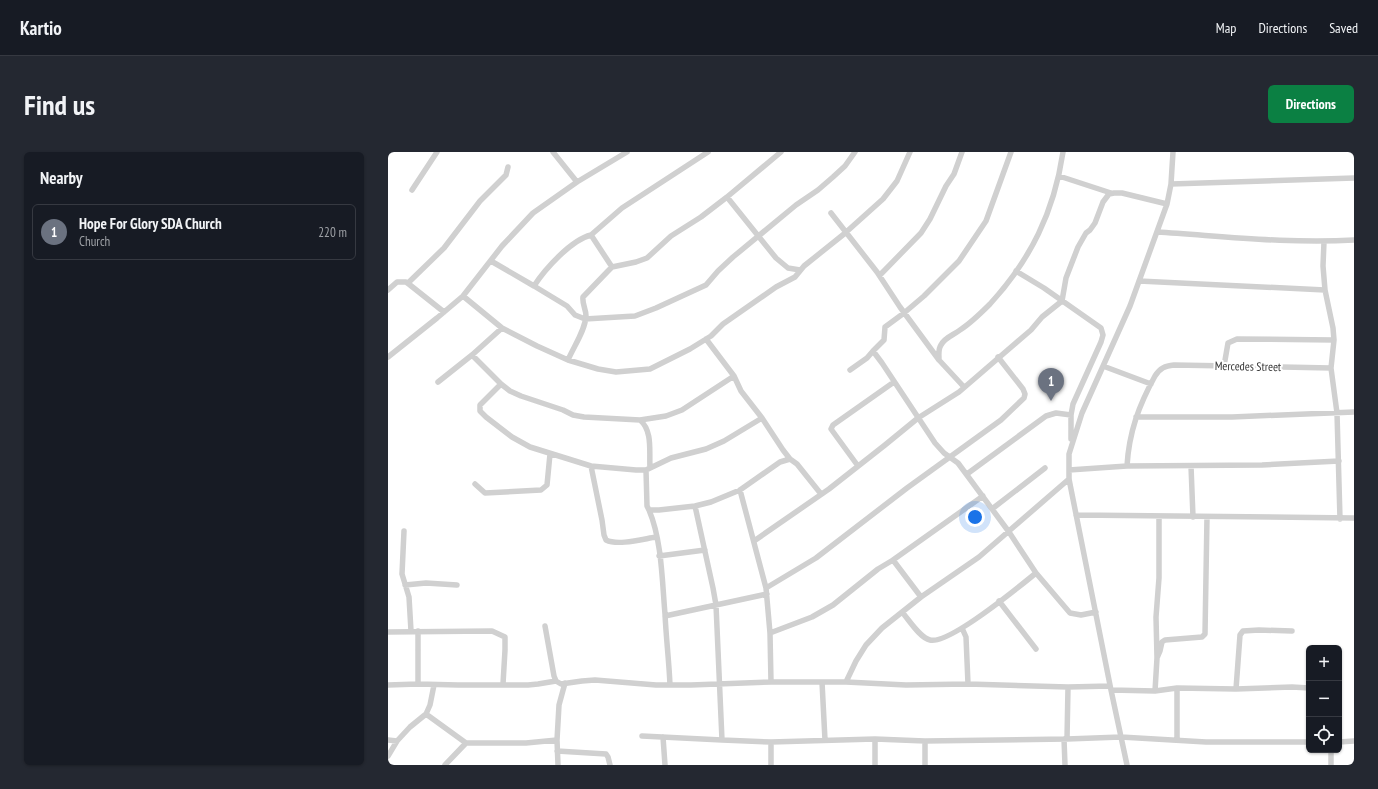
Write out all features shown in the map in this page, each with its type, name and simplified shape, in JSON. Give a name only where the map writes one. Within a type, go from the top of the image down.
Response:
[{"type":"street","points":[[412,190],[438,152]]},
{"type":"street","points":[[553,152],[577,182]]},
{"type":"street","points":[[388,357],[463,296],[502,246],[534,213],[577,182],[627,152]]},
{"type":"street","points":[[534,286],[553,263],[577,241],[591,235],[622,208],[708,152]]},
{"type":"street","points":[[568,360],[582,331],[585,319],[586,314],[583,307],[583,297],[612,267],[647,258],[671,236],[701,217],[781,152]]},
{"type":"street","points":[[490,261],[567,306],[575,315],[585,319],[635,316],[706,285],[724,265],[758,236],[833,177],[845,166],[855,152]]},
{"type":"street","points":[[463,296],[502,328],[568,360],[598,369],[616,372],[650,369],[690,349],[706,339],[723,324],[776,287],[795,277],[800,270],[847,232],[890,191],[897,181],[910,152]]},
{"type":"street","points":[[880,275],[921,233],[954,174],[962,152]]},
{"type":"street","points":[[850,370],[867,358],[884,340],[884,328],[924,296],[959,261],[986,221],[1011,152]]},
{"type":"street","points":[[939,360],[939,350],[945,340],[961,330],[989,304],[1027,257],[1044,224],[1059,176],[1063,152]]},
{"type":"street","points":[[1127,765],[1110,688],[1069,479],[1069,454],[1082,413],[1130,306],[1167,204],[1173,152]]},
{"type":"street","points":[[408,283],[444,248],[480,201],[506,175],[508,167]]},
{"type":"street","points":[[1059,176],[1111,193],[1131,195],[1167,204]]},
{"type":"street","points":[[1170,184],[1354,178]]},
{"type":"street","points":[[754,541],[821,494],[918,418],[959,392],[1031,330],[1042,318],[1062,301],[1066,278],[1078,247],[1086,233],[1095,223],[1103,202],[1111,193]]},
{"type":"street","points":[[727,197],[781,264],[788,268],[800,270]]},
{"type":"street","points":[[831,213],[880,275],[904,313],[939,360],[964,387]]},
{"type":"street","points":[[1157,232],[1288,241],[1324,242],[1354,240]]},
{"type":"street","points":[[591,235],[612,267]]},
{"type":"street","points":[[1324,242],[1323,266],[1325,290],[1334,340],[1331,368],[1337,414],[1340,519]]},
{"type":"street","points":[[1016,271],[1100,328],[1103,335],[1102,342],[1073,404],[1071,415],[1071,447]]},
{"type":"street","points":[[1139,281],[1325,290]]},
{"type":"street","points":[[388,290],[397,282],[408,283],[444,312]]},
{"type":"street","points":[[438,382],[472,356],[502,328]]},
{"type":"street","points":[[706,339],[734,376],[741,392],[762,418],[782,450],[797,464],[821,494]]},
{"type":"street","points":[[1224,366],[1228,343],[1237,339],[1334,340]]},
{"type":"street","points":[[873,351],[939,448],[958,463],[967,474],[1009,532],[1036,573],[1070,613],[1081,615],[1096,612]]},
{"type":"street","points":[[472,356],[510,391],[573,415],[592,418],[640,420],[666,416],[682,410],[734,376]]},
{"type":"street","points":[[766,588],[816,558],[907,488],[1001,420],[1024,398],[1025,394],[1023,389],[998,358]]},
{"type":"street","points":[[1104,366],[1151,384],[1136,416],[1130,438],[1126,466]]},
{"type":"street","name":"Mercedes Street","points":[[1151,384],[1159,370],[1165,366],[1331,368]]},
{"type":"street","points":[[858,466],[831,429],[833,425],[894,382]]},
{"type":"street","points":[[501,384],[480,405],[480,411],[497,426],[530,447],[591,466],[648,469],[671,458],[706,449],[724,441],[762,418]]},
{"type":"street","points":[[1136,416],[1232,417],[1337,414],[1354,412]]},
{"type":"street","points":[[967,474],[1046,416],[1056,413],[1071,415]]},
{"type":"street","points":[[640,420],[645,424],[648,430],[647,506],[652,519],[662,569],[670,684]]},
{"type":"street","points":[[475,484],[486,493],[541,490],[547,484],[550,454]]},
{"type":"street","points":[[649,510],[695,506],[740,490],[780,462],[790,459]]},
{"type":"street","points":[[1069,470],[1126,466],[1192,466],[1339,461]]},
{"type":"street","points":[[591,466],[606,540],[608,542],[624,542],[656,537]]},
{"type":"street","points":[[1192,466],[1192,517]]},
{"type":"street","points":[[992,509],[1045,468]]},
{"type":"street","points":[[846,682],[866,645],[882,628],[921,597],[978,557],[1069,479]]},
{"type":"street","points":[[740,490],[767,594],[770,633],[771,682]]},
{"type":"street","points":[[770,633],[812,617],[833,605],[878,569],[983,496]]},
{"type":"street","points":[[695,506],[716,605],[722,740]]},
{"type":"street","points":[[1076,515],[1354,518]]},
{"type":"street","points":[[1154,691],[1157,658],[1156,617],[1159,578],[1159,516]]},
{"type":"street","points":[[1157,658],[1162,642],[1165,640],[1202,637],[1205,634],[1206,517]]},
{"type":"street","points":[[404,531],[402,569],[403,580],[406,585],[409,603],[411,631]]},
{"type":"street","points":[[659,556],[705,550]]},
{"type":"street","points":[[893,560],[921,597]]},
{"type":"street","points":[[902,612],[920,633],[931,640],[937,640],[962,628],[1036,573]]},
{"type":"street","points":[[406,585],[426,583],[457,585]]},
{"type":"street","points":[[665,616],[767,594]]},
{"type":"street","points":[[1000,601],[1036,649]]},
{"type":"street","points":[[545,626],[556,680],[561,684],[582,681],[608,680],[640,684],[691,685],[771,682],[846,682],[906,685],[968,684],[1110,688],[1154,691],[1177,688],[1236,689],[1292,686],[1306,688]]},
{"type":"street","points":[[962,628],[966,637],[968,684]]},
{"type":"street","points":[[418,631],[418,684]]},
{"type":"street","points":[[388,632],[492,631],[505,637],[503,684]]},
{"type":"street","points":[[1236,689],[1240,635],[1243,631],[1292,631]]},
{"type":"street","points":[[388,685],[538,684],[556,680]]},
{"type":"street","points":[[822,682],[825,740]]},
{"type":"street","points":[[558,765],[557,740],[559,705],[566,683]]},
{"type":"street","points":[[388,756],[397,741],[410,727],[426,714],[430,705],[434,685]]},
{"type":"street","points":[[1065,765],[1068,687]]},
{"type":"street","points":[[1177,688],[1177,740]]},
{"type":"street","points":[[426,714],[466,743],[526,743],[557,740]]},
{"type":"street","points":[[642,736],[771,742],[875,739],[925,741],[1066,740],[1121,737],[1206,742],[1306,742]]},
{"type":"street","points":[[663,737],[665,765]]},
{"type":"street","points":[[875,739],[875,765]]},
{"type":"street","points":[[388,740],[397,741]]},
{"type":"street","points":[[925,741],[925,765]]},
{"type":"street","points":[[1342,742],[1354,741]]},
{"type":"street","points":[[771,742],[771,765]]},
{"type":"street","points":[[445,765],[466,743]]},
{"type":"street","points":[[557,751],[606,754],[610,765]]},
{"type":"street","points":[[1331,753],[1331,765]]},
{"type":"place","name":"Hope For Glory SDA Church","points":[[1051,401]]}]
